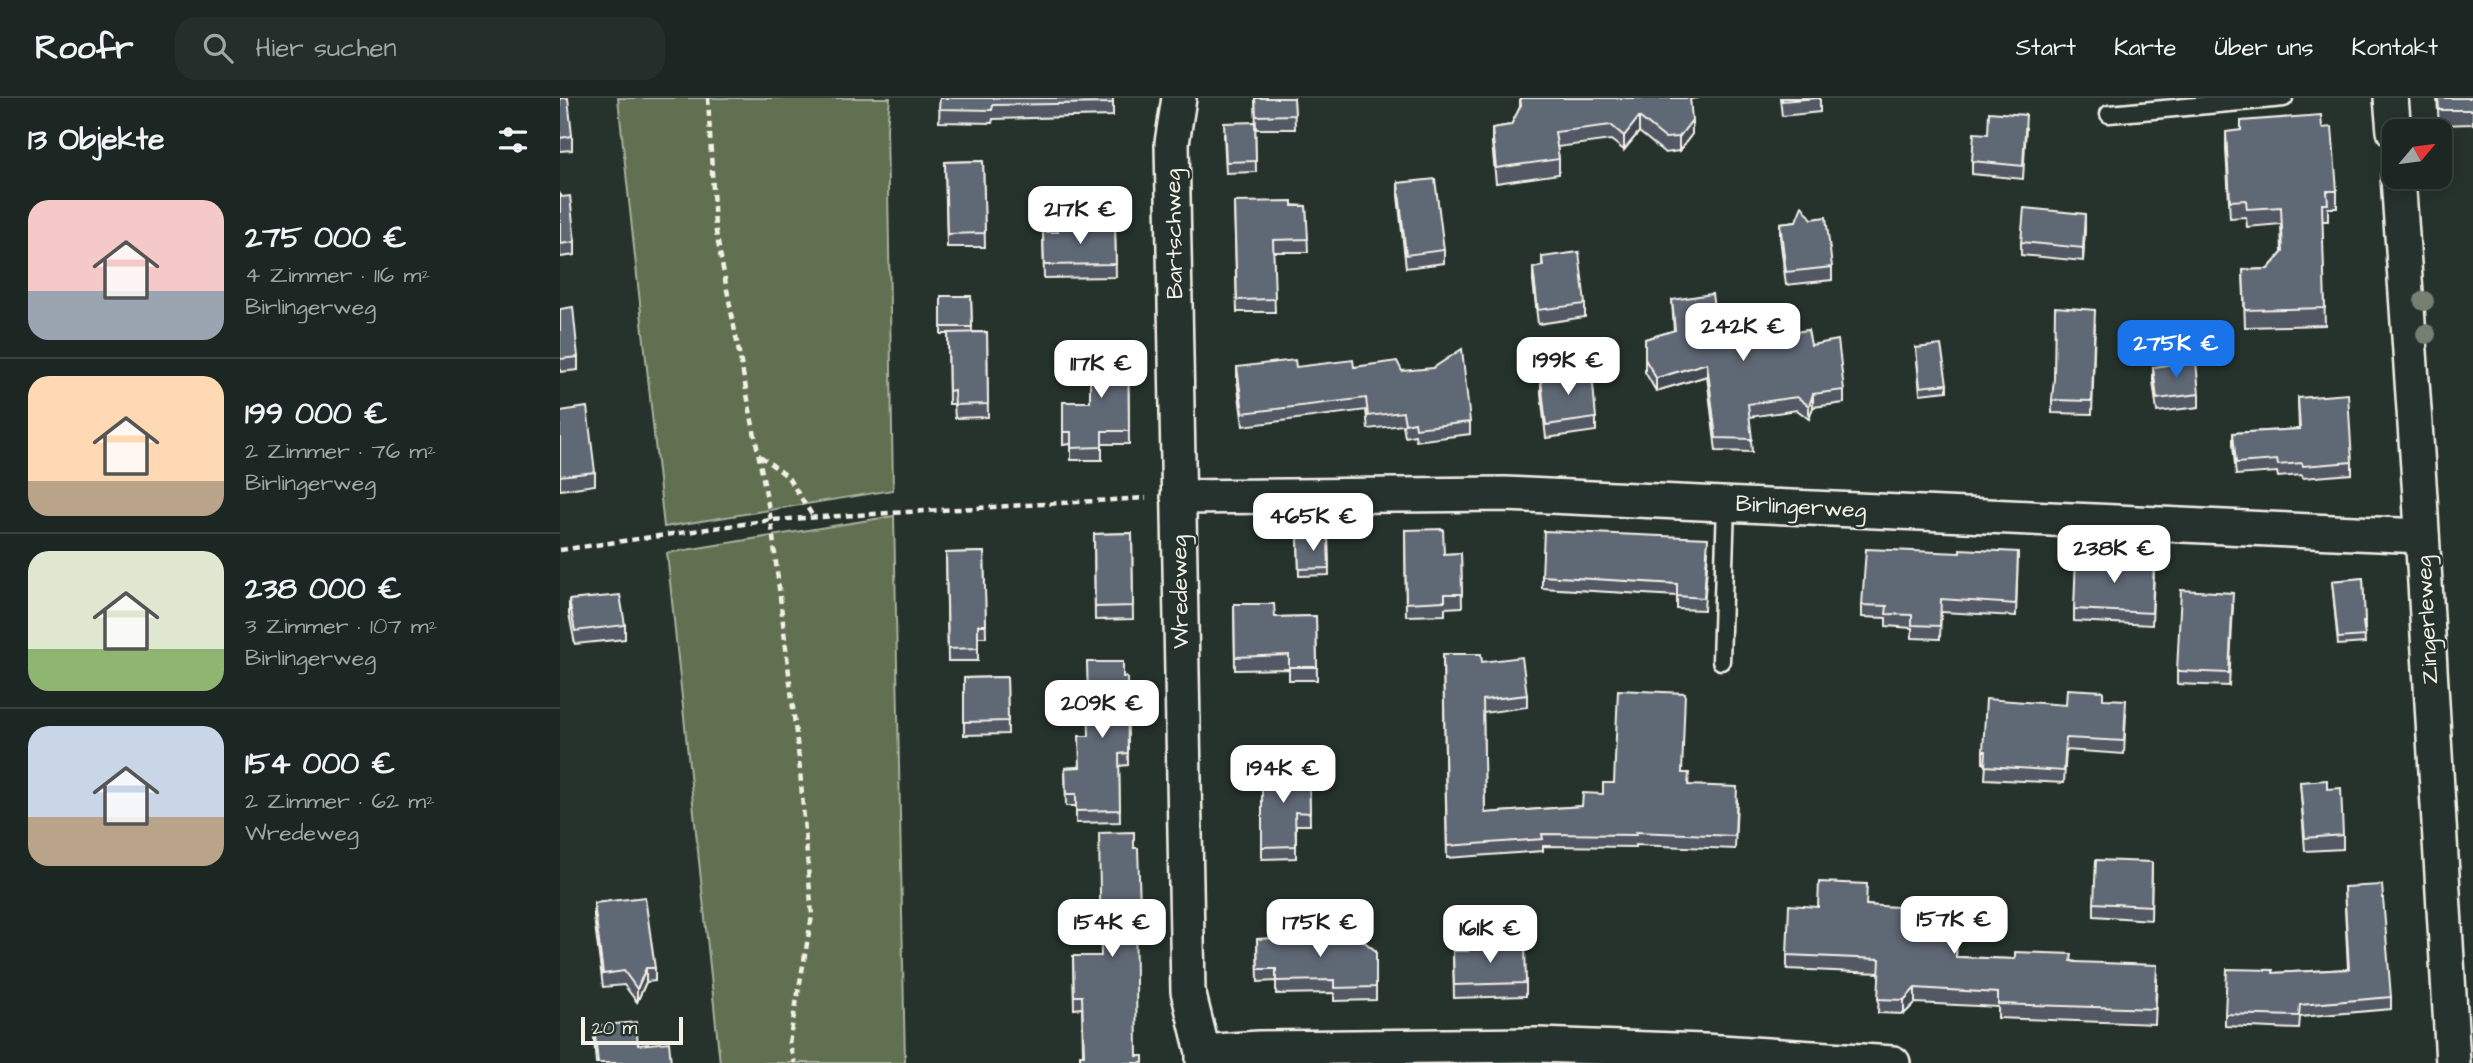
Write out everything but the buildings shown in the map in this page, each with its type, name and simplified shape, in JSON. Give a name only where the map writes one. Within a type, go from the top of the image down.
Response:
[{"type":"street","name":"Bartschweg","points":[[1178,497],[1172,143],[1179,98]]},
{"type":"street","points":[[2391,98],[2393,119]]},
{"type":"street","name":"Zingerleweg","points":[[2399,189],[2453,1063]]},
{"type":"street","name":"Birlingerweg","points":[[1178,497],[1505,494],[2422,536]]},
{"type":"street","name":"Wredeweg","points":[[1178,497],[1188,991],[1203,1058]]},
{"type":"street","points":[[1203,1058],[1259,1048],[1538,1045],[1704,1051],[1893,1063]]},
{"type":"lane","points":[[2109,114],[2284,98]]},
{"type":"lane","points":[[1721,661],[1726,504]]},
{"type":"path","points":[[708,98],[715,227],[771,520],[799,759],[812,916],[789,1043],[795,1063]]},
{"type":"path","points":[[760,456],[786,476],[814,518]]},
{"type":"path","points":[[560,550],[771,520],[1178,497]]},
{"type":"green space","points":[[618,98],[890,98],[887,127],[893,490],[664,527]]},
{"type":"green space","points":[[894,516],[905,1063],[720,1063],[667,553]]}]
